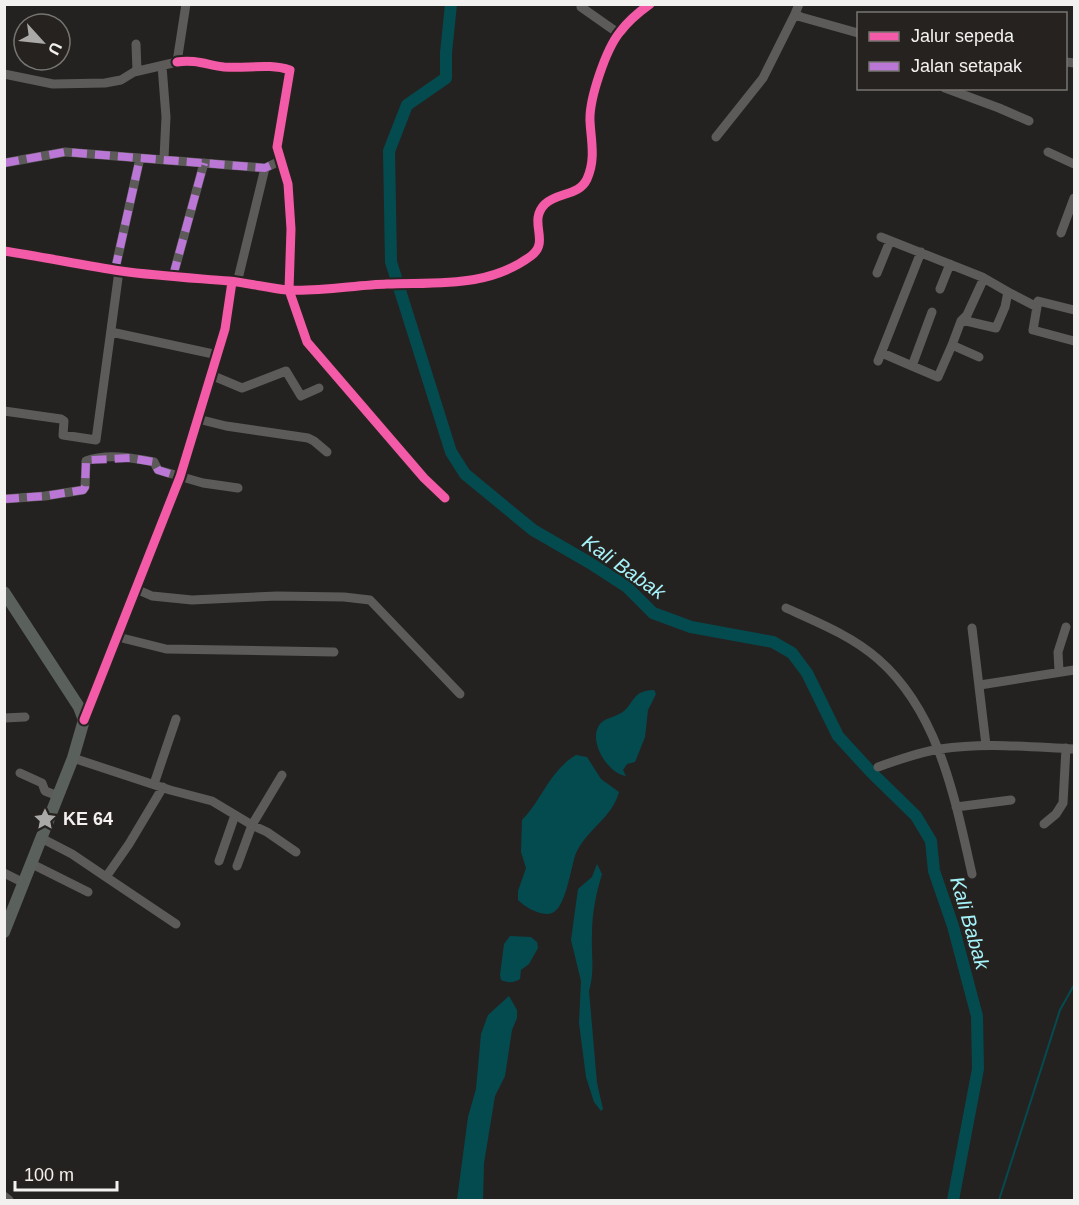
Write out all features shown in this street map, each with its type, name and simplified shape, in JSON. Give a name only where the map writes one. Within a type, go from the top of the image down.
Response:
[{"type":"main road","points":[[4,592],[79,707],[84,720],[73,758],[32,864],[8,910],[4,932]]},
{"type":"street","points":[[177,62],[186,4]]},
{"type":"street","points":[[4,251],[117,270],[289,290],[374,284],[452,284],[487,277],[512,268],[537,251],[540,242],[537,219],[542,208],[551,199],[582,187],[594,150],[590,120],[593,96],[600,75],[618,33],[650,4]]},
{"type":"street","points":[[716,137],[764,78],[799,4]]},
{"type":"street","points":[[581,7],[618,33]]},
{"type":"street","points":[[795,14],[807,20],[857,33]]},
{"type":"street","points":[[136,44],[137,71]]},
{"type":"street","points":[[4,74],[53,84],[105,83],[121,80],[137,71],[177,62],[195,61],[225,67],[289,69],[278,137],[280,161],[288,184],[291,218],[289,290],[307,342],[424,478],[445,498]]},
{"type":"street","points":[[162,66],[166,117],[164,158]]},
{"type":"street","points":[[950,90],[1029,122]]},
{"type":"street","points":[[4,163],[66,152],[164,158],[265,168],[280,161]]},
{"type":"street","points":[[1048,152],[1074,164]]},
{"type":"street","points":[[4,411],[61,419],[64,422],[63,435],[96,440],[117,270],[140,158]]},
{"type":"street","points":[[173,276],[204,163]]},
{"type":"street","points":[[84,720],[180,477],[218,355],[265,168]]},
{"type":"street","points":[[1061,233],[1074,198]]},
{"type":"street","points":[[877,273],[886,239],[984,278],[1037,307]]},
{"type":"street","points":[[921,252],[880,357],[912,366],[938,377],[962,320],[967,315],[984,278]]},
{"type":"street","points":[[940,289],[950,264]]},
{"type":"street","points":[[962,320],[996,328],[1005,307],[1008,292]]},
{"type":"street","points":[[1074,310],[1038,301],[1033,330],[1074,341]]},
{"type":"street","points":[[912,366],[932,312]]},
{"type":"street","points":[[111,332],[218,355]]},
{"type":"street","points":[[951,345],[979,357]]},
{"type":"street","points":[[211,375],[242,388],[286,371],[301,396],[319,388]]},
{"type":"street","points":[[198,419],[226,426],[310,438],[327,452]]},
{"type":"street","points":[[4,499],[83,490],[87,461],[105,458],[130,458],[154,462],[158,470],[180,477],[238,488]]},
{"type":"street","points":[[136,589],[152,596],[192,600],[322,596],[370,600],[460,694]]},
{"type":"street","points":[[786,608],[828,627],[877,658],[905,688],[939,749],[972,874]]},
{"type":"street","points":[[1059,671],[1058,652],[1066,627]]},
{"type":"street","points":[[972,628],[986,745]]},
{"type":"street","points":[[118,637],[165,649],[334,652]]},
{"type":"street","points":[[980,685],[1074,670]]},
{"type":"street","points":[[4,718],[25,717]]},
{"type":"street","points":[[106,877],[129,844],[158,786],[176,719]]},
{"type":"street","points":[[878,767],[939,749],[986,745],[1070,748],[1063,803],[1056,814],[1044,824]]},
{"type":"street","points":[[73,758],[212,801],[296,852]]},
{"type":"street","points":[[20,773],[42,783],[43,789],[58,796]]},
{"type":"street","points":[[237,867],[252,825],[282,776]]},
{"type":"street","points":[[956,807],[1011,800]]},
{"type":"street","points":[[219,861],[235,815]]},
{"type":"street","points":[[42,838],[72,854],[176,924]]},
{"type":"street","points":[[32,864],[88,892]]},
{"type":"street","points":[[4,873],[24,883]]},
{"type":"street","points":[[4,1196],[9,1200]]},
{"type":"water","points":[[654,690],[656,694],[648,710],[645,737],[635,762],[627,764],[623,770],[626,776],[619,774],[606,763],[601,755],[596,739],[597,731],[602,722],[624,711],[640,693]]},
{"type":"water","points":[[576,755],[587,757],[601,779],[619,792],[611,809],[586,837],[576,853],[567,886],[557,910],[543,914],[518,900],[518,891],[526,868],[521,852],[522,820],[559,769]]},
{"type":"water","points":[[597,864],[602,874],[593,919],[589,991],[597,1083],[603,1109],[601,1111],[594,1102],[586,1077],[579,1023],[581,981],[571,940],[578,889],[592,877]]},
{"type":"water","points":[[510,936],[531,937],[537,942],[538,948],[529,964],[521,970],[520,979],[506,982],[501,980],[500,975],[504,944]]},
{"type":"water","points":[[509,996],[517,1010],[517,1018],[512,1030],[505,1076],[495,1096],[484,1163],[483,1200],[457,1200],[468,1117],[476,1089],[481,1034],[488,1015]]},
{"type":"waterway","name":"Kali Babak","points":[[451,4],[446,78],[407,105],[389,151],[391,262],[451,452],[465,474],[533,530],[627,587],[653,613],[691,627],[773,642],[792,653],[807,673],[838,736],[916,816],[931,841],[934,871],[953,926],[977,1016],[978,1069],[953,1200]]},
{"type":"waterway","points":[[999,1200],[1060,1010],[1074,985]]},
{"type":"marked path","points":[[4,163],[65,152],[265,168],[280,161]]},
{"type":"marked path","points":[[115,270],[140,158]]},
{"type":"marked path","points":[[173,276],[204,163]]},
{"type":"marked path","points":[[4,499],[83,490],[86,461],[89,460],[130,458],[154,462],[158,470],[180,477]]},
{"type":"cycle path","points":[[4,251],[121,271],[229,281],[287,290],[443,283],[497,274],[515,266],[537,250],[539,244],[538,218],[545,204],[556,197],[574,191],[587,179],[592,157],[590,112],[599,75],[609,50],[620,32],[650,4]]},
{"type":"cycle path","points":[[177,62],[195,62],[224,67],[274,67],[290,70],[277,147],[288,184],[291,229],[289,290],[307,342],[424,478],[445,498]]},
{"type":"cycle path","points":[[84,720],[180,477],[225,329],[232,282]]},
{"type":"place","name":"KE 64","points":[[45,819]]}]
